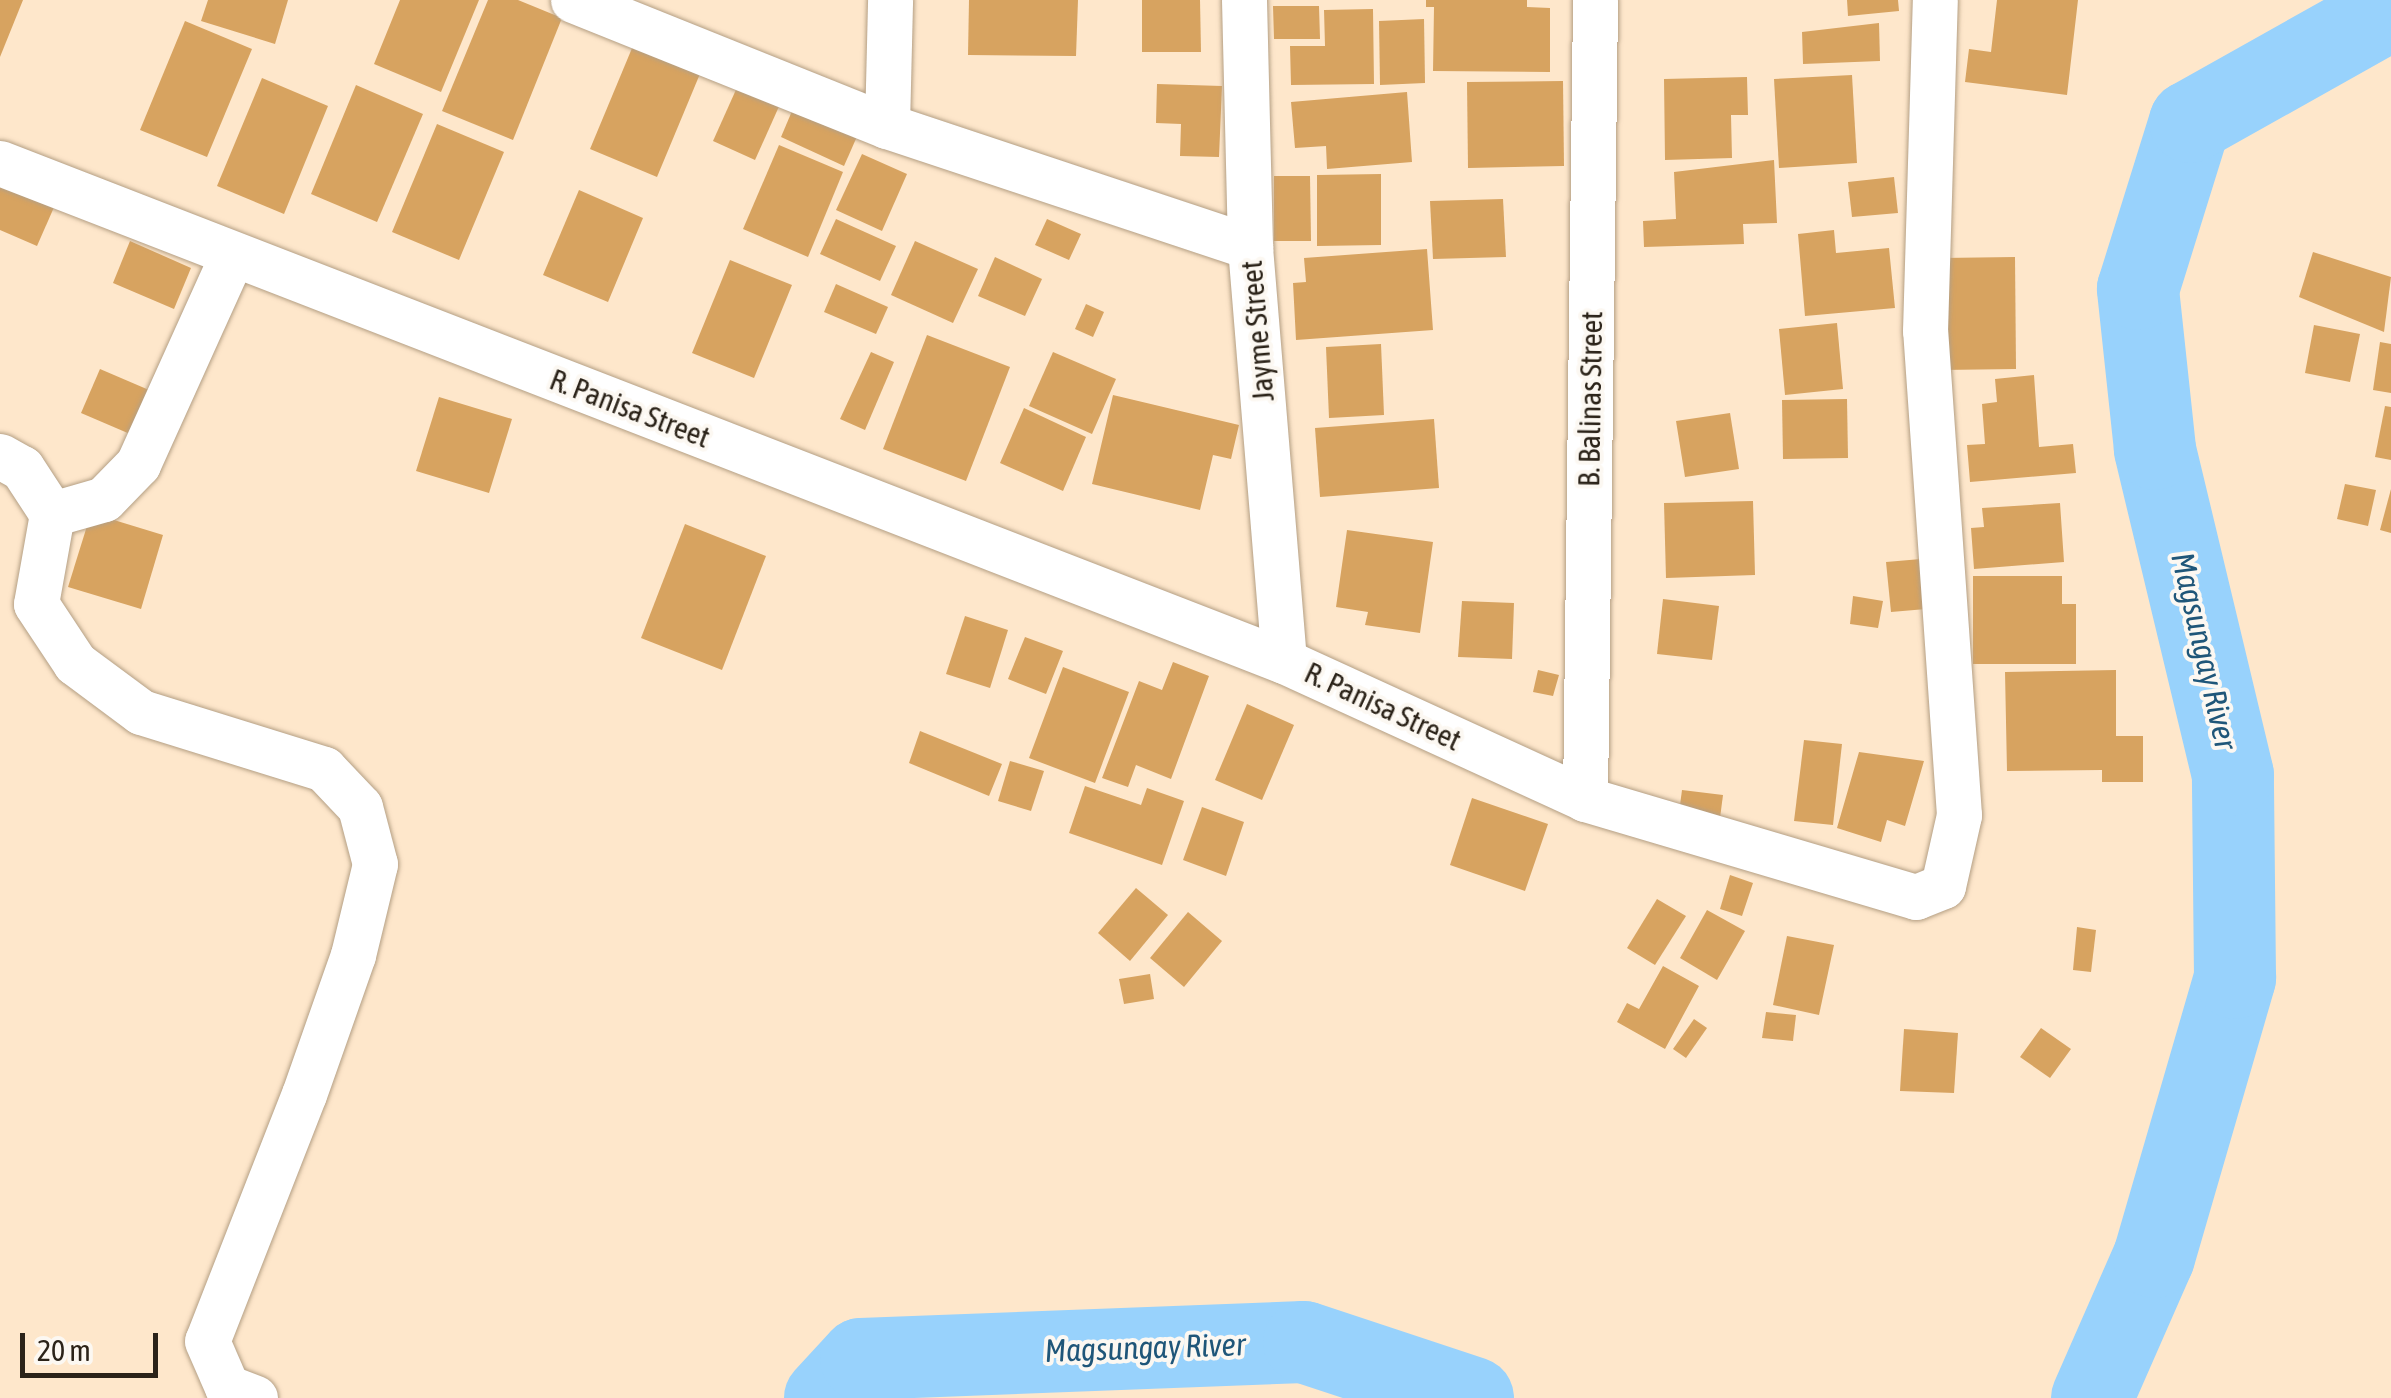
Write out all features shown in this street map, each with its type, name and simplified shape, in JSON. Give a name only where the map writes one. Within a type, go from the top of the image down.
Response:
[{"type":"street","points":[[573,0],[887,126],[1250,247]]},
{"type":"street","points":[[887,126],[890,0]]},
{"type":"street","name":"Jayme Street","points":[[1244,0],[1250,247],[1284,661]]},
{"type":"street","name":"B. Balinas Street","points":[[1585,798],[1595,0]]},
{"type":"street","name":"R. Panisa Street","points":[[0,163],[1284,661],[1585,798],[1916,897],[1943,886],[1959,814],[1925,331],[1935,0]]},
{"type":"street","points":[[52,514],[104,499],[138,464],[233,254]]},
{"type":"street","points":[[0,456],[22,468],[52,514],[36,604],[75,664],[141,712],[324,770],[360,807],[376,864],[353,955],[207,1341],[227,1387],[255,1398]]},
{"type":"building","points":[[0,0],[23,0],[0,57]]},
{"type":"building","points":[[208,0],[288,0],[275,44],[201,21]]},
{"type":"building","points":[[400,0],[479,0],[441,92],[374,64]]},
{"type":"building","points":[[488,0],[518,0],[562,18],[513,140],[442,111]]},
{"type":"building","points":[[969,0],[1078,0],[1076,56],[968,55]]},
{"type":"building","points":[[1142,0],[1200,0],[1201,52],[1142,52]]},
{"type":"building","points":[[1426,0],[1527,0],[1527,7],[1550,8],[1550,72],[1433,71],[1434,7],[1426,7]]},
{"type":"building","points":[[1847,0],[1898,0],[1899,11],[1848,16]]},
{"type":"building","points":[[1997,0],[2078,0],[2067,95],[1965,82],[1969,49],[1991,52]]},
{"type":"building","points":[[1273,6],[1319,6],[1320,39],[1274,39]]},
{"type":"building","points":[[1373,9],[1374,84],[1291,85],[1290,46],[1325,46],[1324,10]]},
{"type":"building","points":[[1424,19],[1425,83],[1380,85],[1379,21]]},
{"type":"building","points":[[185,21],[252,49],[207,157],[140,130]]},
{"type":"building","points":[[1879,23],[1880,61],[1803,64],[1802,32]]},
{"type":"building","points":[[635,41],[702,69],[657,177],[590,149]]},
{"type":"building","points":[[1852,75],[1857,163],[1779,168],[1774,79]]},
{"type":"building","points":[[1747,77],[1748,115],[1731,115],[1732,158],[1665,160],[1664,79]]},
{"type":"building","points":[[262,78],[328,106],[284,214],[217,186]]},
{"type":"building","points":[[1563,81],[1564,166],[1468,168],[1467,82]]},
{"type":"building","points":[[739,83],[781,102],[755,160],[713,141]]},
{"type":"building","points":[[1157,84],[1222,86],[1219,157],[1180,156],[1181,124],[1156,123]]},
{"type":"building","points":[[356,85],[423,114],[377,222],[311,194]]},
{"type":"building","points":[[1407,92],[1412,162],[1327,169],[1326,146],[1295,148],[1291,102]]},
{"type":"building","points":[[795,104],[859,132],[844,166],[781,137]]},
{"type":"building","points":[[437,124],[504,152],[459,260],[392,232]]},
{"type":"building","points":[[779,145],[843,172],[808,257],[743,229]]},
{"type":"building","points":[[862,154],[907,174],[882,231],[836,210]]},
{"type":"building","points":[[1774,160],[1777,223],[1743,224],[1744,244],[1644,247],[1643,221],[1676,219],[1674,172]]},
{"type":"building","points":[[1381,174],[1381,245],[1317,246],[1317,175]]},
{"type":"building","points":[[1274,176],[1310,176],[1311,241],[1274,241]]},
{"type":"building","points":[[1894,177],[1898,213],[1852,217],[1848,182]]},
{"type":"building","points":[[0,182],[55,205],[37,246],[0,230]]},
{"type":"building","points":[[579,190],[643,218],[608,302],[543,275]]},
{"type":"building","points":[[1503,199],[1506,257],[1433,259],[1430,201]]},
{"type":"building","points":[[836,219],[896,246],[880,281],[820,254]]},
{"type":"building","points":[[1047,219],[1081,234],[1069,260],[1035,245]]},
{"type":"building","points":[[1834,230],[1836,253],[1889,248],[1895,308],[1805,316],[1798,234]]},
{"type":"building","points":[[130,241],[191,268],[174,309],[113,283]]},
{"type":"building","points":[[915,241],[978,269],[953,323],[891,295]]},
{"type":"building","points":[[1427,249],[1433,330],[1296,340],[1293,283],[1306,282],[1304,258]]},
{"type":"building","points":[[2313,252],[2391,277],[2384,332],[2299,297]]},
{"type":"building","points":[[995,257],[1042,279],[1025,316],[978,296]]},
{"type":"building","points":[[2015,257],[2016,369],[1942,370],[1942,258]]},
{"type":"building","points":[[730,260],[792,285],[754,378],[692,353]]},
{"type":"building","points":[[836,284],[888,307],[876,334],[824,312]]},
{"type":"building","points":[[1086,304],[1104,312],[1093,337],[1075,329]]},
{"type":"building","points":[[1837,323],[1843,389],[1785,395],[1779,329]]},
{"type":"building","points":[[2314,325],[2360,334],[2350,382],[2305,373]]},
{"type":"building","points":[[927,335],[1010,367],[966,481],[883,449]]},
{"type":"building","points":[[2380,342],[2391,344],[2391,393],[2373,390]]},
{"type":"building","points":[[1381,344],[1384,415],[1329,418],[1326,347]]},
{"type":"building","points":[[871,352],[894,362],[865,430],[840,419]]},
{"type":"building","points":[[1053,352],[1116,379],[1092,434],[1029,406]]},
{"type":"building","points":[[100,369],[149,390],[130,434],[81,413]]},
{"type":"building","points":[[2034,375],[2039,447],[2073,444],[2076,473],[1970,482],[1967,445],[1985,444],[1982,404],[1997,402],[1995,379]]},
{"type":"building","points":[[1113,395],[1239,425],[1231,459],[1213,455],[1200,510],[1092,484]]},
{"type":"building","points":[[439,397],[512,419],[489,493],[416,471]]},
{"type":"building","points":[[1847,399],[1848,458],[1783,459],[1782,400]]},
{"type":"building","points":[[2385,406],[2391,407],[2391,460],[2375,457]]},
{"type":"building","points":[[1024,408],[1086,437],[1063,491],[1000,463]]},
{"type":"building","points":[[1730,413],[1739,469],[1685,477],[1676,421]]},
{"type":"building","points":[[1434,419],[1439,488],[1320,497],[1315,428]]},
{"type":"building","points":[[2345,484],[2376,490],[2368,526],[2337,519]]},
{"type":"building","points":[[2391,489],[2391,533],[2380,530]]},
{"type":"building","points":[[1753,501],[1755,575],[1666,578],[1664,503]]},
{"type":"building","points":[[2060,503],[2064,562],[1974,569],[1971,528],[1984,527],[1982,508]]},
{"type":"building","points":[[91,513],[163,535],[141,609],[68,587]]},
{"type":"building","points":[[685,524],[766,556],[722,670],[641,638]]},
{"type":"building","points":[[1347,530],[1433,542],[1420,633],[1365,625],[1368,612],[1336,607]]},
{"type":"building","points":[[1921,559],[1926,609],[1891,612],[1886,562]]},
{"type":"building","points":[[1973,576],[2062,576],[2062,604],[2076,604],[2076,664],[1973,664]]},
{"type":"building","points":[[1853,596],[1883,601],[1878,628],[1850,624]]},
{"type":"building","points":[[1663,599],[1719,606],[1712,660],[1657,654]]},
{"type":"building","points":[[1462,601],[1514,603],[1512,659],[1458,657]]},
{"type":"building","points":[[965,616],[1008,630],[990,688],[946,674]]},
{"type":"building","points":[[1025,637],[1063,651],[1046,694],[1008,679]]},
{"type":"building","points":[[1173,662],[1209,676],[1171,779],[1136,765],[1128,787],[1102,778],[1139,681],[1162,690]]},
{"type":"building","points":[[1063,667],[1129,692],[1095,783],[1029,758]]},
{"type":"building","points":[[1538,670],[1559,675],[1553,696],[1533,692]]},
{"type":"building","points":[[2116,670],[2116,736],[2143,736],[2143,782],[2102,782],[2102,770],[2007,771],[2005,672]]},
{"type":"building","points":[[1247,704],[1294,725],[1262,800],[1215,780]]},
{"type":"building","points":[[920,731],[1002,764],[989,796],[909,763]]},
{"type":"building","points":[[1804,740],[1842,744],[1833,825],[1794,821]]},
{"type":"building","points":[[1859,752],[1924,761],[1905,826],[1887,820],[1881,842],[1837,828]]},
{"type":"building","points":[[1010,761],[1044,771],[1031,811],[998,801]]},
{"type":"building","points":[[1085,786],[1141,805],[1147,788],[1184,801],[1162,865],[1069,833]]},
{"type":"building","points":[[1682,790],[1723,795],[1720,818],[1679,813]]},
{"type":"building","points":[[1472,798],[1548,824],[1525,891],[1450,865]]},
{"type":"building","points":[[1202,807],[1244,822],[1226,876],[1183,860]]},
{"type":"building","points":[[1730,875],[1753,883],[1742,916],[1720,909]]},
{"type":"building","points":[[1136,888],[1168,915],[1130,961],[1098,933]]},
{"type":"building","points":[[1657,899],[1686,916],[1655,965],[1627,948]]},
{"type":"building","points":[[1707,910],[1745,931],[1717,980],[1680,958]]},
{"type":"building","points":[[1188,912],[1222,941],[1184,987],[1150,958]]},
{"type":"building","points":[[2077,927],[2096,930],[2091,972],[2073,970]]},
{"type":"building","points":[[1787,936],[1834,945],[1819,1015],[1773,1005]]},
{"type":"building","points":[[1663,966],[1699,986],[1665,1049],[1617,1022],[1627,1003],[1639,1009]]},
{"type":"building","points":[[1150,974],[1154,999],[1124,1004],[1119,979]]},
{"type":"building","points":[[1766,1012],[1796,1015],[1793,1041],[1762,1038]]},
{"type":"building","points":[[1694,1019],[1707,1028],[1686,1058],[1673,1049]]},
{"type":"building","points":[[2041,1028],[2071,1049],[2050,1078],[2020,1057]]},
{"type":"building","points":[[1904,1029],[1958,1033],[1954,1093],[1900,1091]]},
{"type":"waterway","name":"Magsungay River","points":[[2092,1398],[2154,1257],[2235,978],[2233,775],[2155,449],[2138,289],[2190,122],[2391,9]]},
{"type":"waterway","name":"Magsungay River","points":[[825,1398],[861,1359],[1304,1342],[1473,1398]]}]
